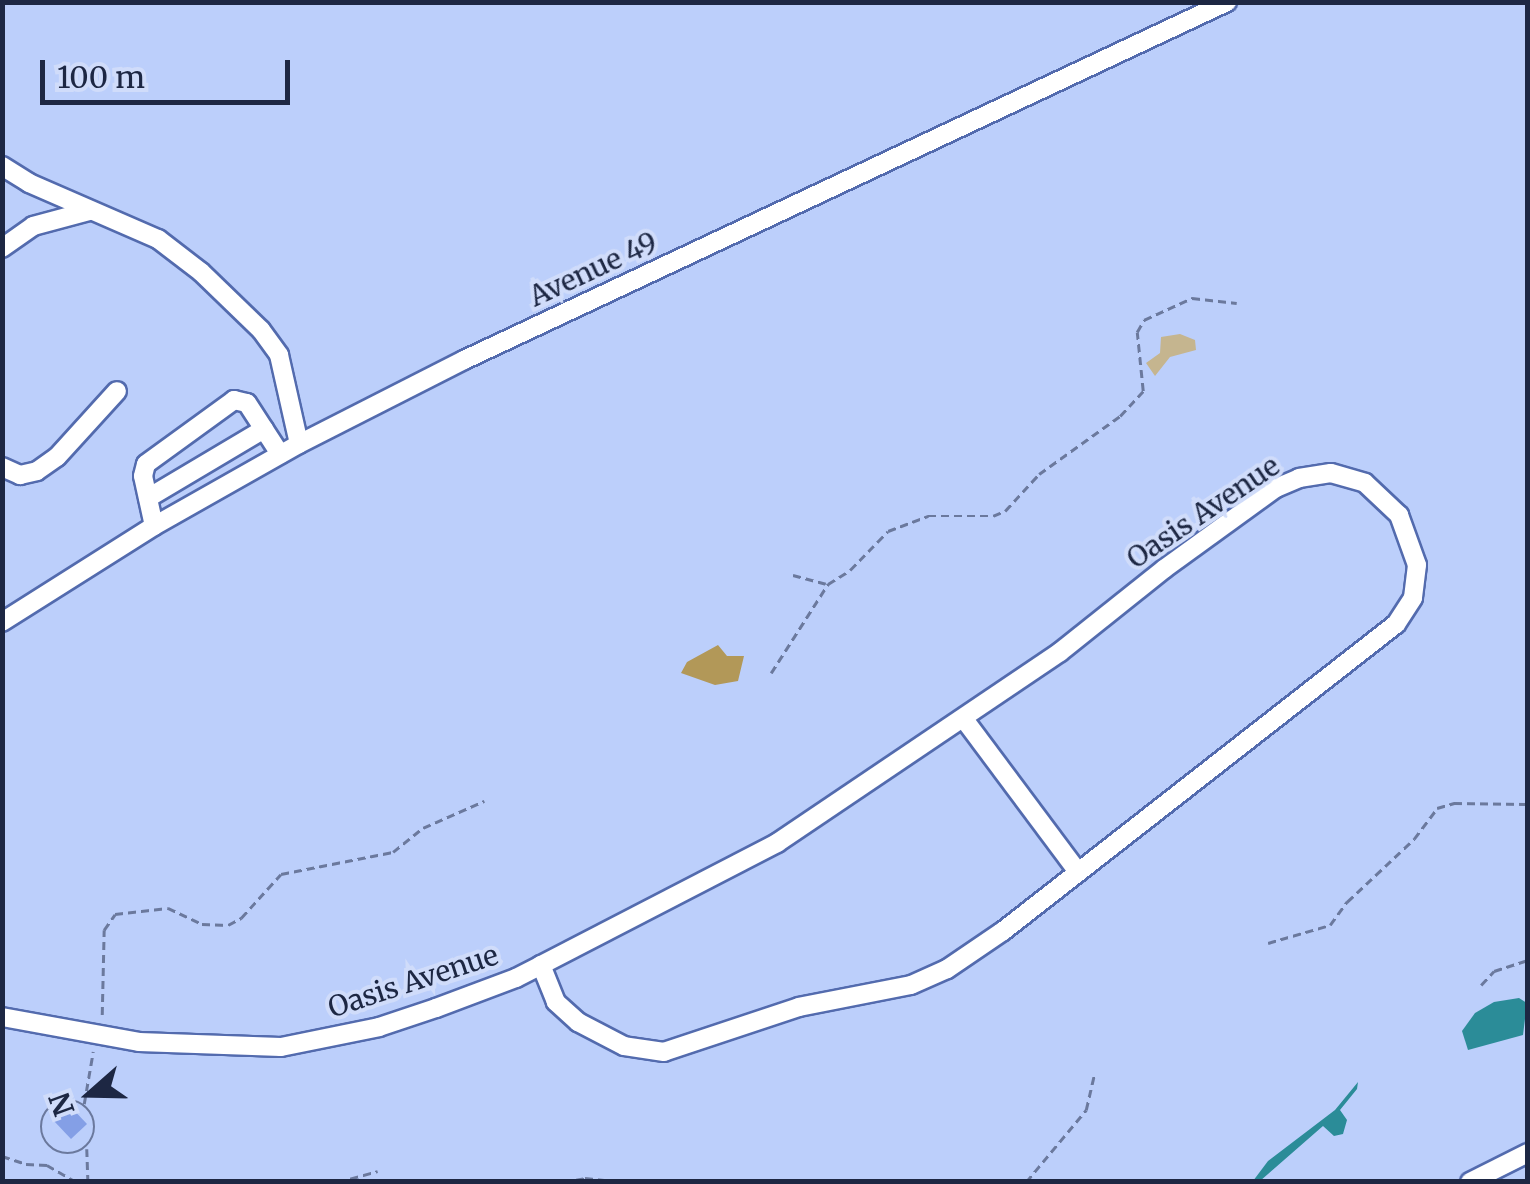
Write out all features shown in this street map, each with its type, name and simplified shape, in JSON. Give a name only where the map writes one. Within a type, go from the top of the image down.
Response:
[{"type":"street","name":"Avenue 49","points":[[2,622],[154,526],[280,454],[480,352],[1227,2]]},
{"type":"street","points":[[2,166],[178,252],[260,330],[286,373],[299,444]]},
{"type":"street","points":[[2,248],[32,226],[89,210]]},
{"type":"street","points":[[2,467],[20,475],[38,471],[57,457],[117,391]]},
{"type":"street","points":[[154,526],[146,464],[234,400],[247,403],[280,454]]},
{"type":"street","points":[[148,498],[264,429]]},
{"type":"street","name":"Oasis Avenue","points":[[2,1017],[174,1045],[281,1047],[379,1028],[540,964],[777,842],[1060,652],[1164,569],[1276,488],[1299,478],[1331,473],[1365,483],[1392,504],[1416,552],[1417,565],[1413,598],[1396,624],[961,960],[911,985],[799,1007],[664,1052],[624,1046],[578,1022],[556,1002],[540,964]]},
{"type":"street","points":[[964,719],[1078,872]]},
{"type":"street","points":[[1470,1182],[1528,1153]]},
{"type":"path","points":[[771,673],[828,584],[850,570],[888,531],[912,520],[944,514],[993,516],[1005,511],[1038,474],[1139,397],[1144,386],[1138,358],[1138,325],[1162,309],[1192,298],[1237,304]]},
{"type":"path","points":[[1528,370],[1528,390]]},
{"type":"path","points":[[793,574],[828,584]]},
{"type":"path","points":[[84,1104],[105,991],[104,930],[115,914],[168,908],[202,924],[228,925],[280,874],[393,852],[428,824],[484,802]]},
{"type":"path","points":[[1268,943],[1330,925],[1347,902],[1414,838],[1437,808],[1468,803],[1528,804]]},
{"type":"path","points":[[1481,985],[1494,971],[1528,960]]},
{"type":"path","points":[[1026,1182],[1086,1110],[1094,1075]]},
{"type":"path","points":[[87,1148],[64,1155],[44,1141],[40,1129],[49,1106],[72,1099],[84,1104],[96,1125],[87,1148],[88,1182]]},
{"type":"path","points":[[2,1156],[26,1164],[48,1165],[76,1182]]},
{"type":"path","points":[[338,1182],[378,1170]]},
{"type":"path","points":[[563,1182],[585,1178],[624,1182]]},
{"type":"shaded area","points":[[1180,334],[1195,340],[1196,350],[1170,357],[1155,376],[1146,363],[1160,353],[1161,337]]},
{"type":"shaded area","points":[[718,645],[727,656],[744,656],[738,681],[715,685],[681,673],[687,662]]},
{"type":"shaded area","points":[[1519,998],[1527,1003],[1523,1035],[1468,1050],[1462,1031],[1475,1013],[1494,1002]]},
{"type":"shaded area","points":[[1358,1082],[1340,1110],[1347,1120],[1343,1134],[1334,1136],[1323,1126],[1260,1181],[1253,1181],[1268,1161],[1335,1110]]},
{"type":"building","points":[[70,1106],[87,1124],[71,1139],[54,1121]]}]
